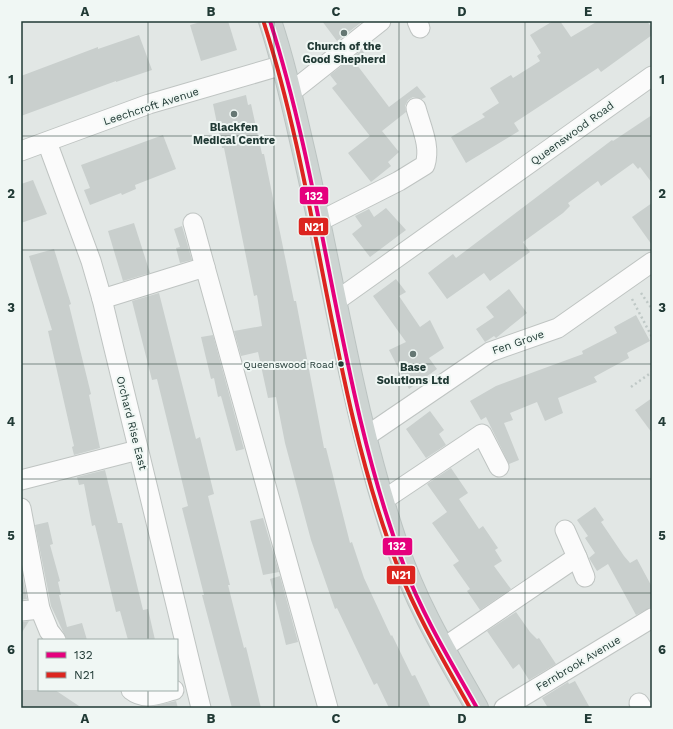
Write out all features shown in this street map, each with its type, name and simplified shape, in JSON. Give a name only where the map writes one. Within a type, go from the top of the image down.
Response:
[{"type":"main road","points":[[270,21],[290,93],[320,221],[365,437],[382,502],[412,588],[443,648],[477,708]]},
{"type":"street","points":[[290,93],[381,21]]},
{"type":"street","name":"Leechcroft Avenue","points":[[21,151],[149,104],[283,66]]},
{"type":"street","name":"Queenswood Road","points":[[336,301],[652,76]]},
{"type":"street","points":[[320,221],[398,182],[425,165],[428,155],[426,142],[416,108]]},
{"type":"street","name":"Orchard Rise East","points":[[46,142],[91,261],[102,299],[201,708]]},
{"type":"street","points":[[193,223],[328,708]]},
{"type":"street","name":"Fen Grove","points":[[365,437],[483,356],[504,346],[541,335],[558,328],[652,262]]},
{"type":"street","points":[[102,299],[205,267]]},
{"type":"street","points":[[382,502],[482,434],[499,467]]},
{"type":"street","points":[[21,480],[138,450]]},
{"type":"street","points":[[21,508],[40,609],[49,631],[55,639]]},
{"type":"street","points":[[565,530],[585,577]]},
{"type":"street","points":[[443,648],[577,557]]},
{"type":"street","points":[[21,611],[40,609]]},
{"type":"street","name":"Fernbrook Avenue","points":[[504,708],[652,618]]},
{"type":"street","points":[[178,689],[195,685]]},
{"type":"street","points":[[132,691],[138,696],[144,697],[171,691]]},
{"type":"path","points":[[624,282],[652,337]]},
{"type":"path","points":[[631,387],[652,372]]},
{"type":"building","points":[[204,21],[228,21],[237,50],[201,61],[190,25]]},
{"type":"building","name":"Church of the Good Shepherd","points":[[322,21],[363,21],[337,41]]},
{"type":"building","points":[[553,21],[560,21],[571,37],[598,21],[647,21],[652,28],[652,35],[601,72],[598,68],[514,123],[519,131],[466,163],[451,137],[485,117],[482,114],[499,103],[490,88],[511,75],[513,78],[540,61],[537,56],[541,53],[530,35]]},
{"type":"building","points":[[139,35],[152,70],[116,81],[21,116],[21,76],[98,47],[98,49]]},
{"type":"building","points":[[362,50],[367,57],[357,65],[389,107],[417,86],[426,97],[422,99],[413,97],[408,100],[405,106],[406,112],[382,131],[399,152],[388,162],[391,166],[371,182],[348,153],[370,136],[332,88],[337,84],[330,75]]},
{"type":"building","points":[[246,95],[248,105],[251,104],[262,154],[264,154],[294,301],[296,301],[324,448],[326,448],[350,543],[352,542],[364,578],[391,636],[392,635],[412,676],[415,675],[431,708],[389,708],[377,683],[374,685],[337,608],[335,609],[311,540],[285,443],[276,397],[268,398],[258,352],[241,356],[234,331],[262,326],[257,295],[254,296],[224,148],[222,148],[213,104]]},
{"type":"building","points":[[652,115],[652,183],[640,167],[638,169],[633,163],[601,186],[598,181],[568,203],[570,206],[563,213],[523,242],[530,252],[490,281],[484,273],[447,299],[428,273],[453,254],[456,258],[612,140],[613,141]]},
{"type":"building","points":[[163,135],[176,169],[135,185],[136,189],[122,195],[121,193],[90,205],[84,190],[90,188],[81,165]]},
{"type":"building","points":[[33,180],[47,214],[21,223],[21,184]]},
{"type":"building","points":[[652,203],[652,245],[632,217]]},
{"type":"building","points":[[386,208],[406,230],[370,257],[352,234],[362,226],[355,216],[369,209],[374,217]]},
{"type":"building","points":[[134,223],[150,273],[123,281],[108,231]]},
{"type":"building","points":[[182,226],[192,260],[180,263],[176,248],[180,247],[174,229]]},
{"type":"building","points":[[54,249],[71,304],[69,305],[91,394],[89,395],[100,448],[74,455],[72,447],[74,446],[48,331],[52,330],[29,256]]},
{"type":"building","points":[[396,279],[406,292],[399,296],[420,327],[430,320],[444,348],[429,358],[437,369],[409,389],[389,350],[406,342],[373,296]]},
{"type":"building","points":[[509,289],[527,313],[496,338],[494,336],[485,342],[476,329],[494,317],[486,307]]},
{"type":"building","points":[[159,293],[196,439],[200,437],[214,494],[208,496],[230,585],[228,585],[244,648],[246,647],[261,708],[232,708],[202,595],[204,595],[182,508],[188,506],[157,379],[152,380],[132,301]]},
{"type":"building","points":[[636,315],[650,341],[627,353],[629,358],[594,377],[597,382],[558,398],[563,413],[545,421],[537,402],[510,413],[513,420],[504,423],[519,460],[509,464],[486,417],[481,420],[470,401],[496,386],[583,354],[582,351],[617,333],[614,327]]},
{"type":"building","points":[[213,335],[244,449],[236,451],[221,396],[218,397],[214,378],[211,379],[201,337]]},
{"type":"building","points":[[652,398],[652,433],[635,410]]},
{"type":"building","points":[[430,411],[444,430],[439,434],[446,445],[426,458],[406,429]]},
{"type":"building","points":[[451,468],[468,493],[459,499],[479,529],[483,526],[498,548],[495,550],[502,561],[494,566],[511,589],[480,610],[467,591],[470,589],[453,565],[459,561],[432,523],[447,512],[427,484]]},
{"type":"building","points":[[105,470],[118,523],[122,523],[143,610],[148,609],[155,639],[128,639],[120,611],[116,612],[95,525],[92,526],[84,484],[79,485],[77,477]]},
{"type":"building","points":[[595,507],[604,520],[601,522],[624,556],[630,563],[637,559],[652,587],[652,607],[636,615],[608,564],[597,571],[589,558],[595,553],[585,538],[588,536],[577,520]]},
{"type":"building","points":[[263,518],[279,572],[263,575],[250,521]]},
{"type":"building","points":[[48,522],[53,544],[50,545],[60,581],[58,582],[61,595],[59,595],[67,627],[82,623],[87,639],[67,639],[51,606],[35,525]]},
{"type":"building","points":[[21,568],[27,599],[21,600]]},
{"type":"building","points":[[280,576],[298,642],[286,645],[270,579]]},
{"type":"building","points":[[516,612],[530,632],[537,639],[539,638],[556,664],[529,680],[519,664],[513,669],[487,631]]},
{"type":"building","points":[[29,621],[21,634],[21,622]]},
{"type":"building","points":[[575,681],[590,708],[548,708],[542,698],[568,682],[569,684]]},
{"type":"building","points":[[21,690],[38,690],[56,691],[82,708],[21,708]]},
{"type":"building","points":[[176,701],[178,708],[154,708],[154,706]]},
{"type":"transit line","name":"132","points":[[270,21],[306,156],[363,432],[382,499],[404,566],[420,603],[477,708]]},
{"type":"transit line","name":"N21","points":[[264,23],[283,90],[300,159],[341,367],[357,436],[376,504],[406,588],[432,640],[470,708]]},
{"type":"place","name":"Church of the Good Shepherd","points":[[344,33]]},
{"type":"place","name":"Blackfen Medical Centre","points":[[234,114]]},
{"type":"place","name":"Base Solutions Ltd","points":[[413,354]]},
{"type":"place","name":"Queenswood Road","points":[[341,364]]}]
